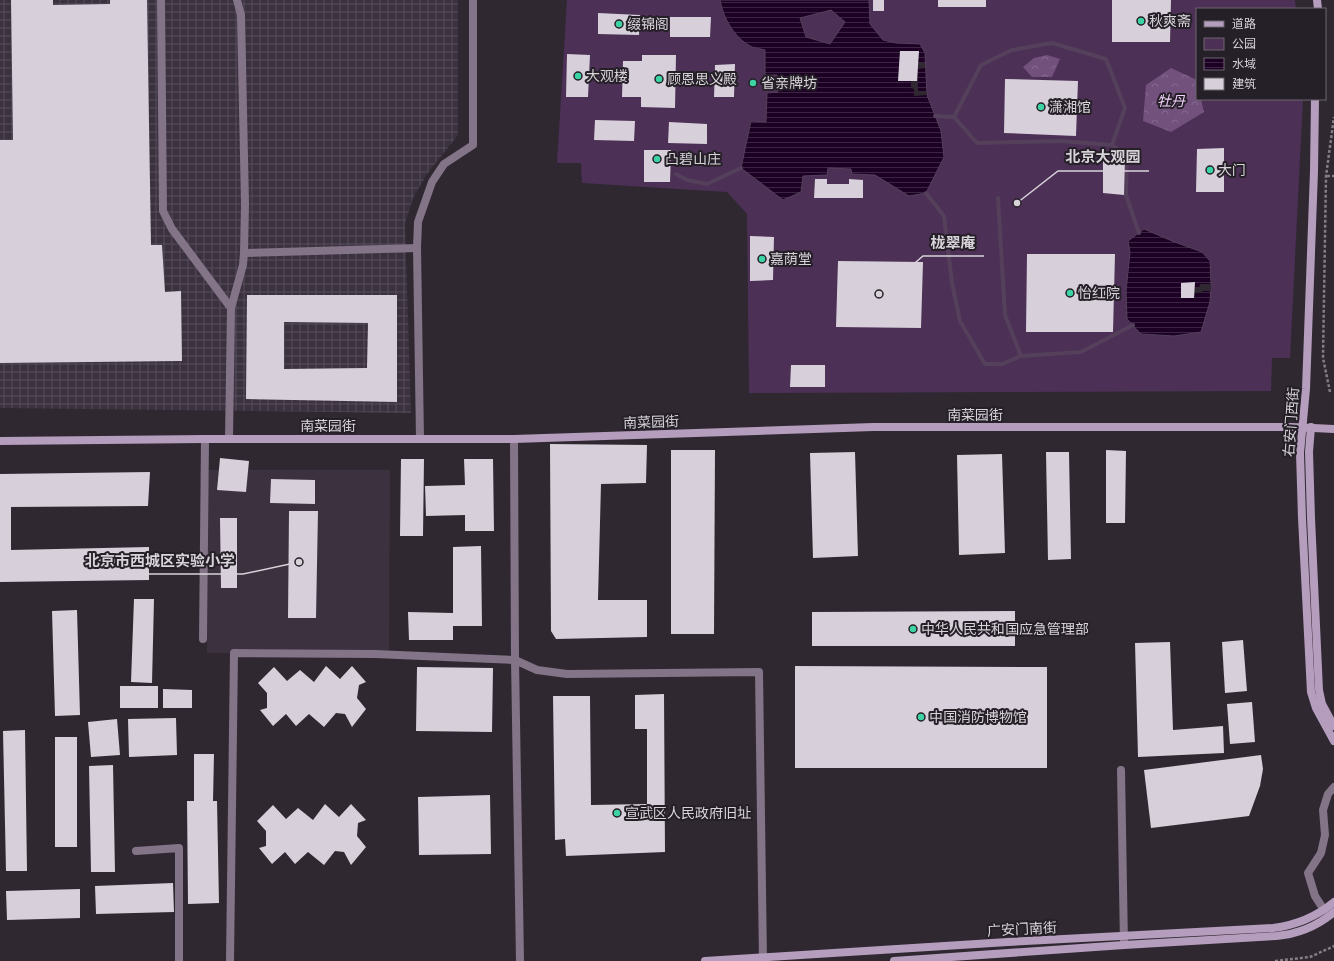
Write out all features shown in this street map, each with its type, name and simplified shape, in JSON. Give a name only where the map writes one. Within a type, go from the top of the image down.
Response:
[{"type":"street","points":[[161,0],[163,211],[172,229],[231,308]]},
{"type":"street","points":[[228,439],[231,308],[243,265],[244,253],[245,196],[241,14],[237,0]]},
{"type":"street","points":[[420,439],[417,248],[418,222],[432,182],[444,164],[473,145],[473,0]]},
{"type":"street","name":"右安门西街","points":[[1315,100],[1314,194],[1306,389],[1307,427],[1319,690],[1322,704],[1334,726]]},
{"type":"street","points":[[244,253],[417,248]]},
{"type":"street","name":"南菜园街","points":[[0,441],[205,439],[514,439],[872,427],[1307,427],[1334,429]]},
{"type":"street","name":"右安门西街","points":[[1307,427],[1300,453],[1311,692],[1316,708],[1334,741]]},
{"type":"street","points":[[203,639],[205,439]]},
{"type":"street","points":[[514,439],[515,660],[520,961]]},
{"type":"street","points":[[230,961],[234,652],[375,654],[515,660],[537,670],[567,674],[759,672],[763,959]]},
{"type":"street","points":[[1121,770],[1124,941]]},
{"type":"street","points":[[1324,910],[1315,896],[1308,873],[1321,853],[1325,835],[1323,810],[1328,794],[1334,787]]},
{"type":"street","points":[[136,851],[179,848],[178,961]]},
{"type":"street","name":"广安门南街","points":[[894,961],[1273,928],[1304,920],[1324,910],[1334,902]]},
{"type":"street","name":"广安门南街","points":[[706,961],[1124,941],[1284,936],[1316,925],[1334,912]]},
{"type":"path","points":[[1330,392],[1323,358],[1326,176],[1334,117]]},
{"type":"path","points":[[1326,176],[1334,176]]},
{"type":"path","points":[[1275,961],[1310,957],[1334,946]]},
{"type":"shaded area","points":[[0,0],[458,0],[458,135],[427,174],[413,198],[405,224],[411,413],[0,408]]},
{"type":"shaded area","points":[[208,470],[390,470],[389,654],[207,653]]},
{"type":"green space","points":[[567,0],[1295,0],[1296,8],[1196,8],[1196,100],[1303,100],[1290,358],[1272,358],[1271,391],[749,393],[747,214],[727,192],[582,183],[581,163],[557,163]]},
{"type":"green space","points":[[1047,55],[1060,59],[1052,77],[1032,77],[1023,67],[1034,58]]},
{"type":"green space","name":"牡丹","points":[[1171,68],[1196,80],[1196,100],[1201,100],[1204,112],[1171,132],[1143,121],[1146,85]]},
{"type":"water","points":[[720,0],[869,0],[870,24],[883,40],[896,43],[920,44],[925,53],[927,95],[941,131],[944,157],[926,193],[909,196],[875,175],[852,174],[851,169],[828,168],[827,175],[803,176],[801,192],[783,200],[741,168],[751,121],[766,122],[767,93],[778,92],[777,75],[765,75],[765,50],[752,47],[740,39],[727,21]],"holes":[[[831,10],[845,22],[830,44],[806,37],[800,18]]]},
{"type":"water","points":[[1144,229],[1202,252],[1210,261],[1210,302],[1201,332],[1174,336],[1141,334],[1127,319],[1126,291],[1130,252],[1128,241]]},
{"type":"pier","points":[[900,51],[919,51],[918,62],[925,63],[925,68],[918,69],[918,91],[926,91],[927,95],[914,96],[914,89],[911,88],[911,81],[898,81]]},
{"type":"pier","points":[[1195,282],[1195,287],[1199,288],[1200,284],[1211,284],[1211,291],[1195,293],[1194,298],[1181,298],[1181,283]]},
{"type":"building","points":[[11,0],[53,0],[53,5],[110,4],[110,0],[147,0],[151,245],[162,245],[165,292],[181,291],[182,361],[0,363],[0,140],[13,140]]},
{"type":"building","points":[[873,0],[884,0],[884,11],[873,11]]},
{"type":"building","points":[[938,0],[986,0],[986,7],[938,7]]},
{"type":"building","name":"秋爽斋","points":[[1112,0],[1171,0],[1170,42],[1112,42]]},
{"type":"building","name":"缀锦阁","points":[[598,13],[640,15],[639,35],[598,34]]},
{"type":"building","points":[[670,17],[711,17],[710,37],[670,37]]},
{"type":"building","points":[[900,51],[919,51],[917,81],[898,81]]},
{"type":"building","name":"大观楼","points":[[567,54],[590,55],[588,97],[566,97]]},
{"type":"building","name":"顾恩思义殿","points":[[642,55],[676,55],[675,108],[641,107],[641,97],[622,97],[623,61],[642,61]]},
{"type":"building","points":[[735,64],[734,97],[714,97],[715,65]]},
{"type":"building","name":"潇湘馆","points":[[1005,79],[1078,81],[1076,136],[1004,133]]},
{"type":"building","points":[[595,120],[635,121],[634,141],[594,140]]},
{"type":"building","points":[[669,122],[707,124],[707,144],[668,143]]},
{"type":"building","name":"大门","points":[[1224,148],[1224,192],[1196,192],[1197,149]]},
{"type":"building","name":"凸碧山庄","points":[[644,150],[671,150],[670,182],[644,182]]},
{"type":"building","points":[[1103,159],[1125,159],[1124,195],[1103,193]]},
{"type":"building","points":[[815,179],[827,179],[827,184],[849,184],[849,179],[863,180],[863,198],[814,198]]},
{"type":"building","name":"嘉荫堂","points":[[750,236],[774,237],[773,280],[750,281]]},
{"type":"building","name":"怡红院","points":[[1027,254],[1115,254],[1113,332],[1026,332]]},
{"type":"building","points":[[838,261],[923,262],[921,328],[836,327]]},
{"type":"building","points":[[1195,282],[1194,298],[1181,298],[1181,283]]},
{"type":"building","points":[[247,295],[397,295],[397,402],[246,399]],"holes":[[[284,322],[368,323],[367,368],[284,369]]]},
{"type":"building","points":[[791,365],[825,365],[825,387],[790,387]]},
{"type":"building","points":[[550,444],[647,445],[646,483],[601,484],[598,600],[647,600],[647,637],[556,639],[551,631]]},
{"type":"building","points":[[671,450],[715,450],[714,634],[671,634]]},
{"type":"building","points":[[1106,450],[1126,451],[1125,523],[1106,523]]},
{"type":"building","points":[[855,452],[858,556],[813,558],[810,453]]},
{"type":"building","points":[[1046,452],[1069,452],[1071,559],[1048,560]]},
{"type":"building","points":[[1002,454],[1005,553],[959,555],[957,455]]},
{"type":"building","points":[[220,458],[249,461],[246,492],[217,490]]},
{"type":"building","points":[[401,459],[424,459],[423,536],[400,536]]},
{"type":"building","points":[[464,459],[493,459],[494,531],[465,531],[465,515],[426,516],[425,486],[465,485]]},
{"type":"building","points":[[150,472],[148,506],[11,507],[11,550],[149,547],[149,580],[0,582],[0,474]]},
{"type":"building","points":[[271,479],[315,480],[315,504],[270,503]]},
{"type":"building","points":[[289,511],[318,511],[316,618],[288,618]]},
{"type":"building","points":[[220,518],[237,518],[237,588],[221,588]]},
{"type":"building","points":[[481,546],[482,626],[453,626],[453,640],[409,640],[408,612],[453,613],[453,547]]},
{"type":"building","points":[[134,599],[154,599],[152,683],[131,682]]},
{"type":"building","points":[[77,610],[80,715],[55,716],[52,611]]},
{"type":"building","name":"中华人民共和国应急管理部","points":[[1015,611],[1015,646],[812,646],[812,612]]},
{"type":"building","points":[[1243,640],[1247,691],[1225,693],[1222,642]]},
{"type":"building","points":[[1170,642],[1173,730],[1223,726],[1224,753],[1138,757],[1135,643]]},
{"type":"building","points":[[326,666],[340,679],[352,666],[366,682],[359,685],[357,698],[366,709],[352,727],[345,714],[336,713],[324,727],[309,714],[296,726],[286,714],[273,726],[260,710],[267,708],[267,693],[258,683],[274,667],[287,681],[300,670],[314,682]]},
{"type":"building","name":"中国消防博物馆","points":[[795,666],[1047,667],[1047,768],[795,768]]},
{"type":"building","points":[[417,667],[493,668],[492,732],[416,731]]},
{"type":"building","points":[[120,686],[158,686],[158,708],[120,708]]},
{"type":"building","points":[[163,689],[192,690],[192,708],[163,708]]},
{"type":"building","points":[[664,694],[665,852],[566,856],[565,839],[555,840],[553,696],[590,696],[591,805],[647,804],[647,729],[635,729],[635,695]]},
{"type":"building","points":[[1252,702],[1255,742],[1230,744],[1227,704]]},
{"type":"building","points":[[176,718],[177,755],[129,757],[128,719]]},
{"type":"building","points":[[117,719],[120,755],[91,757],[88,722]]},
{"type":"building","points":[[25,730],[27,871],[6,871],[3,731]]},
{"type":"building","points":[[55,737],[77,737],[77,847],[55,847]]},
{"type":"building","points":[[194,754],[214,754],[213,801],[217,801],[219,903],[188,904],[187,801],[194,801]]},
{"type":"building","points":[[1261,755],[1263,769],[1260,786],[1249,816],[1151,828],[1144,770]]},
{"type":"building","points":[[113,765],[115,872],[91,872],[89,766]]},
{"type":"building","points":[[490,795],[491,854],[419,855],[418,797]]},
{"type":"building","points":[[325,804],[339,817],[351,804],[366,820],[358,823],[357,836],[366,847],[351,865],[344,852],[335,851],[324,865],[308,852],[295,864],[285,852],[272,864],[259,848],[266,846],[266,831],[257,821],[273,805],[286,819],[298,808],[313,820]]},
{"type":"building","points":[[173,883],[174,912],[96,914],[95,886]]},
{"type":"building","points":[[80,889],[80,918],[7,920],[6,891]]},
{"type":"waterway","points":[[954,117],[981,65],[1012,50],[1052,43],[1106,59],[1125,108],[1112,145]]},
{"type":"waterway","points":[[935,116],[954,117],[977,143],[1060,141],[1112,145],[1127,156],[1126,195],[1139,233]]},
{"type":"waterway","points":[[676,174],[687,180],[707,184],[741,168]]},
{"type":"waterway","points":[[926,193],[944,216],[952,283],[960,321],[985,364],[1002,364],[1021,356],[1081,352],[1133,325]]},
{"type":"waterway","points":[[998,198],[1005,315],[1021,356]]},
{"type":"place","name":"秋爽斋","points":[[1141,21]]},
{"type":"place","name":"缀锦阁","points":[[619,24]]},
{"type":"place","name":"大观楼","points":[[578,76]]},
{"type":"place","name":"顾恩思义殿","points":[[659,79]]},
{"type":"place","name":"省亲牌坊","points":[[753,83]]},
{"type":"place","name":"潇湘馆","points":[[1041,107]]},
{"type":"place","name":"凸碧山庄","points":[[657,159]]},
{"type":"place","name":"大门","points":[[1210,170]]},
{"type":"place","name":"北京大观园","points":[[1017,203]]},
{"type":"place","name":"嘉荫堂","points":[[762,259]]},
{"type":"place","name":"怡红院","points":[[1070,293]]},
{"type":"place","name":"栊翠庵","points":[[879,294]]},
{"type":"place","name":"北京市西城区实验小学","points":[[299,562]]},
{"type":"place","name":"中华人民共和国应急管理部","points":[[913,629]]},
{"type":"place","name":"中国消防博物馆","points":[[921,717]]},
{"type":"place","name":"宣武区人民政府旧址","points":[[617,813]]}]
